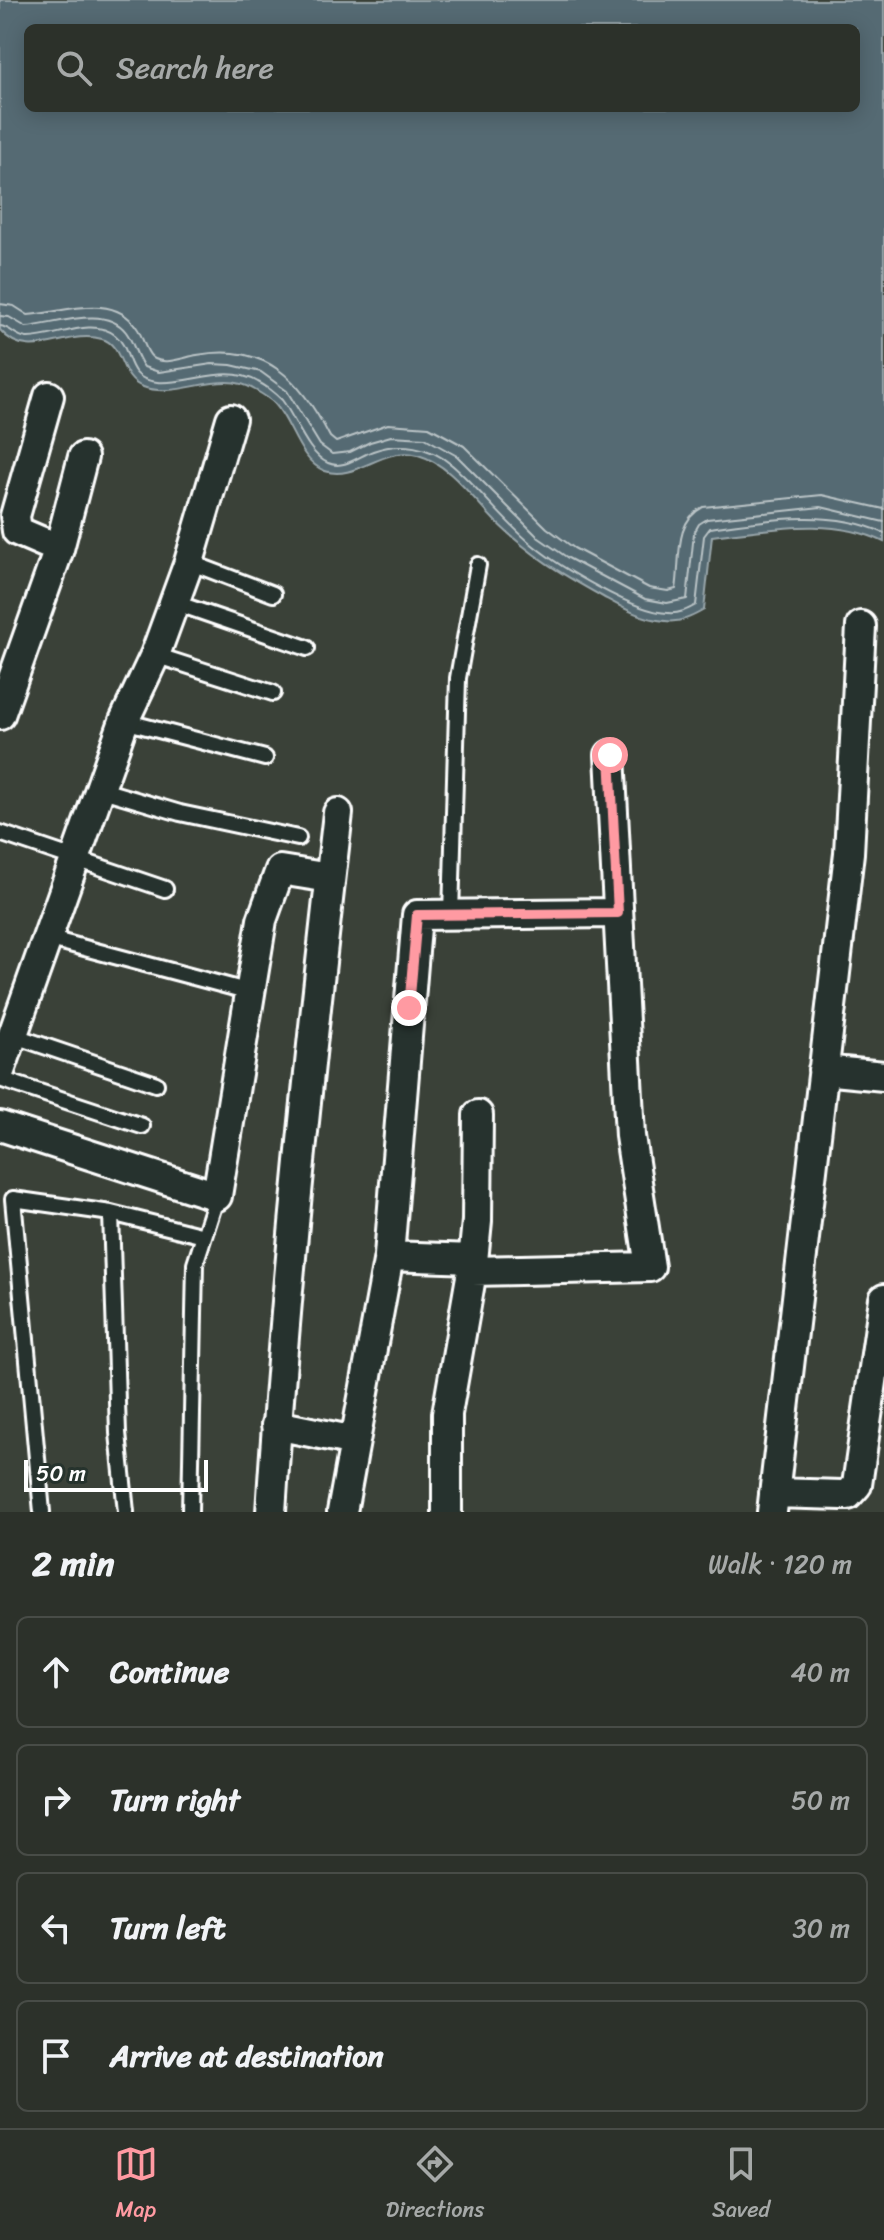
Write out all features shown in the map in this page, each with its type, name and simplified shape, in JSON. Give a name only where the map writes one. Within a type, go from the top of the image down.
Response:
[{"type":"street","points":[[49,396],[15,516],[17,531],[59,549]]},
{"type":"street","points":[[0,1071],[124,721],[155,655],[189,562],[231,419]]},
{"type":"street","points":[[0,715],[59,549],[83,457]]},
{"type":"street","points":[[861,626],[849,853],[773,1502],[848,1495],[857,1485],[884,1299]]},
{"type":"street","points":[[389,1256],[472,1265],[650,1267],[630,1136],[610,755]]},
{"type":"street","points":[[271,1512],[276,1425],[338,813]]},
{"type":"street","points":[[0,1126],[217,1196],[262,920],[280,870],[330,878]]},
{"type":"street","points":[[342,1512],[389,1256],[417,915],[618,913]]},
{"type":"street","points":[[823,1070],[884,1076]]},
{"type":"street","points":[[447,1512],[447,1414],[477,1221],[478,1115]]},
{"type":"street","points":[[276,1425],[355,1441]]},
{"type":"lane","points":[[189,562],[273,594]]},
{"type":"lane","points":[[451,914],[458,678],[478,565]]},
{"type":"lane","points":[[173,602],[307,648]]},
{"type":"lane","points":[[155,655],[273,693]]},
{"type":"lane","points":[[124,721],[265,758]]},
{"type":"lane","points":[[99,789],[180,813],[298,838]]},
{"type":"lane","points":[[0,833],[165,889]]},
{"type":"lane","points":[[47,938],[250,992]]},
{"type":"lane","points":[[12,1035],[156,1084]]},
{"type":"lane","points":[[0,1079],[142,1126]]},
{"type":"lane","points":[[190,1512],[195,1264],[217,1196]]},
{"type":"lane","points":[[42,1512],[13,1199],[111,1213],[204,1236]]},
{"type":"lane","points":[[111,1213],[118,1433],[126,1512]]},
{"type":"water","points":[[0,0],[884,0],[884,542],[842,529],[821,527],[778,528],[712,536],[704,610],[686,619],[656,620],[618,605],[559,572],[508,533],[451,474],[430,460],[405,453],[347,472],[325,471],[302,450],[275,404],[242,384],[228,382],[157,390],[135,383],[114,348],[102,339],[75,338],[36,345],[24,345],[0,330]]},
{"type":"route","points":[[409,1008],[417,915],[618,913],[610,755]]}]
